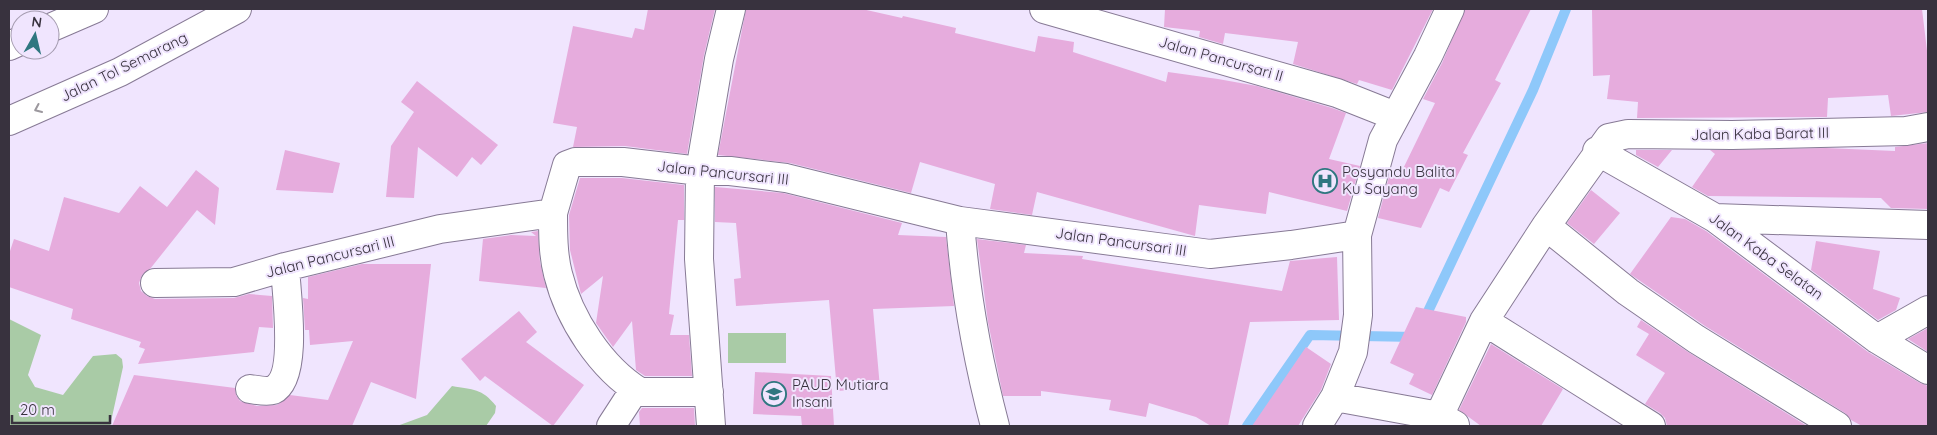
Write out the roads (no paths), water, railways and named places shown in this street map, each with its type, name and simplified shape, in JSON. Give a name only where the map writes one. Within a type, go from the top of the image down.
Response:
[{"type":"main road","points":[[60,24],[94,9]]},
{"type":"main road","name":"Jalan Tol Semarang","points":[[9,121],[120,72],[238,9]]},
{"type":"main road","points":[[711,426],[699,260],[700,172],[719,59],[731,9]]},
{"type":"main road","name":"Jalan Pancursari II","points":[[1044,9],[1337,93],[1395,116]]},
{"type":"main road","points":[[1317,426],[1335,397],[1353,352],[1358,315],[1357,235],[1383,140],[1450,9]]},
{"type":"main road","name":"Jalan Kaba Barat III","points":[[1448,421],[1484,322],[1546,226],[1597,151],[1609,138],[1628,134],[1732,135],[1906,132],[1928,128]]},
{"type":"main road","name":"Jalan Kaba Selatan","points":[[1597,151],[1715,218],[1877,339],[1928,370]]},
{"type":"main road","name":"Jalan Pancursari III","points":[[155,283],[234,282],[285,267],[440,229],[552,213],[563,172],[567,165],[575,162],[623,162],[700,172],[730,171],[786,178],[960,221],[1210,254],[1357,235]]},
{"type":"main road","points":[[552,213],[558,274],[568,303],[595,350],[635,389],[644,393],[709,392]]},
{"type":"main road","points":[[1715,218],[1928,224]]},
{"type":"main road","points":[[960,221],[965,282],[978,363],[995,426]]},
{"type":"main road","points":[[1546,226],[1628,292],[1696,339],[1837,426]]},
{"type":"main road","points":[[250,389],[271,391],[278,386],[284,376],[289,337],[285,267]]},
{"type":"main road","points":[[1877,339],[1928,310]]},
{"type":"main road","points":[[1484,322],[1651,426]]},
{"type":"main road","points":[[612,426],[635,389]]},
{"type":"main road","points":[[1335,397],[1448,421]]},
{"type":"waterway","points":[[1423,322],[1533,90],[1566,9]]},
{"type":"waterway","points":[[1247,426],[1310,335],[1415,337]]},
{"type":"place","name":"Posyandu Balita Ku Sayang","points":[[1325,181]]},
{"type":"place","name":"PAUD Mutiara Insani","points":[[774,394]]}]
